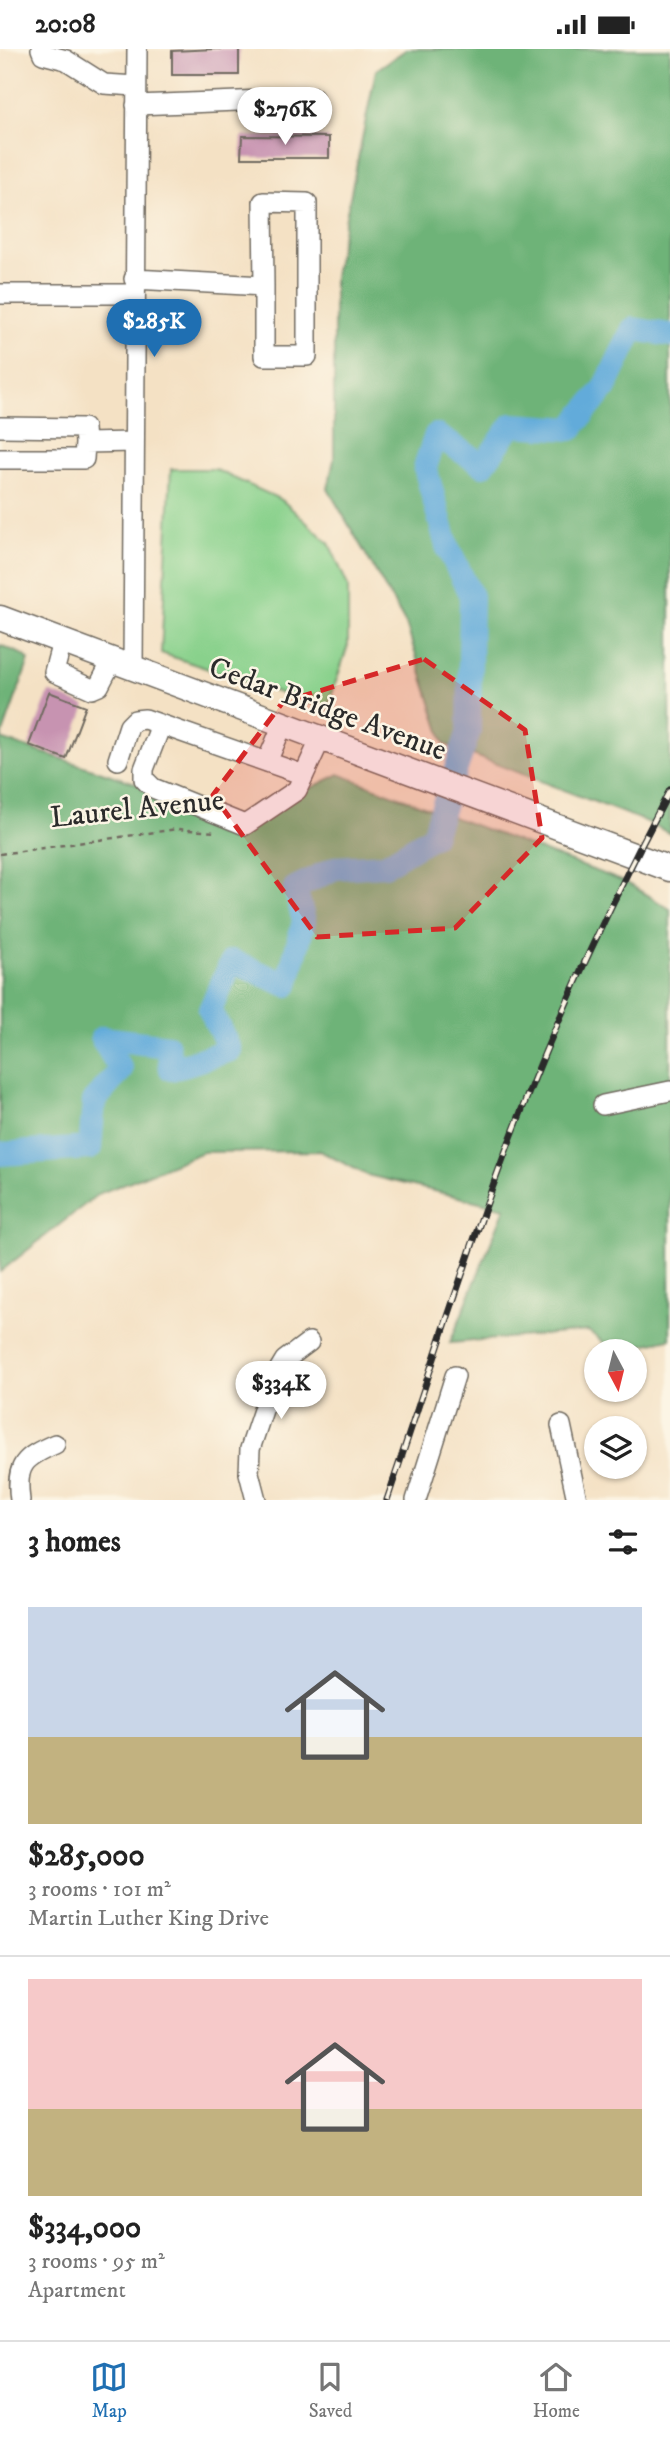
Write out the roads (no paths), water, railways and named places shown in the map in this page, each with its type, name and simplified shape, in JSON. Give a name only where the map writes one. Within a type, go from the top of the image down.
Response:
[{"type":"main road","name":"Cedar Bridge Avenue","points":[[0,618],[670,869]]},
{"type":"street","points":[[41,49],[43,54],[66,60],[104,84],[136,95],[313,98]]},
{"type":"street","points":[[62,642],[54,672],[92,689],[99,687],[122,665],[134,442],[137,49]]},
{"type":"street","points":[[263,202],[307,203],[307,356],[264,356],[264,286],[263,202]]},
{"type":"street","points":[[0,294],[134,287],[264,286]]},
{"type":"street","points":[[0,427],[85,428],[84,459],[0,459]]},
{"type":"street","points":[[85,443],[134,442]]},
{"type":"street","points":[[118,760],[129,726],[135,720],[145,719],[304,775]]},
{"type":"street","points":[[267,762],[283,724]]},
{"type":"street","name":"Laurel Avenue","points":[[161,725],[144,769],[144,779],[153,788],[245,825],[297,790],[321,738]]},
{"type":"street","points":[[603,1105],[670,1091]]},
{"type":"street","points":[[256,1500],[249,1473],[250,1449],[274,1380],[285,1360],[309,1342]]},
{"type":"street","points":[[416,1500],[455,1376]]},
{"type":"street","points":[[561,1425],[577,1500]]},
{"type":"street","points":[[20,1500],[20,1477],[29,1455],[55,1444]]},
{"type":"waterway","points":[[0,1154],[90,1148],[94,1101],[121,1070],[102,1038],[168,1046],[171,1069],[230,1050],[210,1010],[232,961],[287,985],[304,921],[295,888],[335,868],[385,865],[433,836],[469,731],[471,596],[447,546],[425,467],[436,435],[483,465],[512,425],[571,429],[605,388],[633,329],[670,335]]},
{"type":"railway","points":[[387,1500],[480,1222],[533,1082],[598,934],[670,790]]}]
